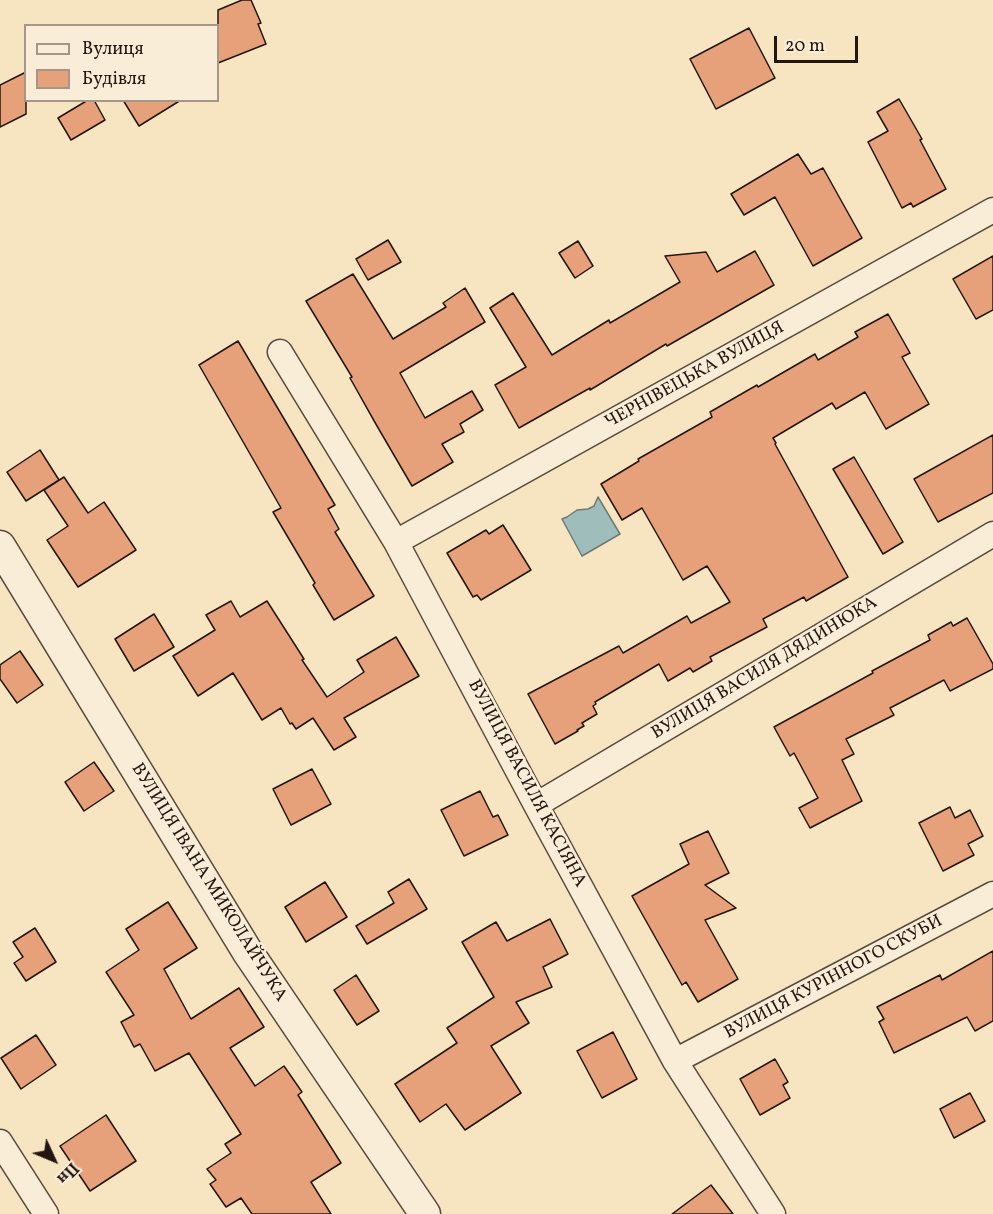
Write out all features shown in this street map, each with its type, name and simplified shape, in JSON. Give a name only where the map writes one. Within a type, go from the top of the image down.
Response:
[{"type":"street","name":"ЧЕРНІВЕЦЬКА ВУЛИЦЯ","points":[[396,542],[993,210]]},
{"type":"street","name":"ВУЛИЦЯ ВАСИЛЯ КАСІЯНА","points":[[280,352],[396,542],[675,1061],[773,1214]]},
{"type":"street","name":"ВУЛИЦЯ ВАСИЛЯ ДЯДИНЮКА","points":[[536,805],[993,534]]},
{"type":"street","name":"ВУЛИЦЯ ІВАНА МИКОЛАЙЧУКА","points":[[0,546],[247,951],[425,1214]]},
{"type":"street","name":"ВУЛИЦЯ КУРІННОГО СКУБИ","points":[[675,1061],[993,894]]},
{"type":"street","points":[[0,1142],[46,1214]]},
{"type":"water","points":[[598,497],[620,534],[582,556],[562,519],[577,510],[594,506]]},
{"type":"building","points":[[242,0],[251,0],[261,23],[258,24],[266,44],[219,63],[218,10]]},
{"type":"building","points":[[749,28],[775,78],[716,109],[690,59]]},
{"type":"building","points":[[24,73],[26,114],[0,127],[0,85]]},
{"type":"building","points":[[899,99],[922,139],[920,140],[946,189],[913,207],[911,203],[902,208],[868,142],[888,131],[877,112]]},
{"type":"building","points":[[85,102],[95,102],[105,120],[71,140],[58,118]]},
{"type":"building","points":[[124,102],[178,102],[139,126]]},
{"type":"building","points":[[798,154],[811,174],[823,168],[862,238],[813,266],[775,197],[744,215],[731,194]]},
{"type":"building","points":[[388,240],[401,262],[368,280],[356,259]]},
{"type":"building","points":[[578,241],[593,266],[575,278],[559,253]]},
{"type":"building","points":[[755,251],[774,285],[519,428],[495,385],[526,367],[490,308],[513,293],[552,355],[609,320],[610,323],[680,282],[665,256],[706,252],[717,272]]},
{"type":"building","points":[[993,256],[993,310],[976,319],[953,279]]},
{"type":"building","points":[[353,274],[393,339],[446,307],[443,303],[465,288],[485,322],[400,373],[425,418],[472,391],[483,410],[460,424],[464,432],[442,444],[453,462],[412,486],[350,378],[352,377],[306,301]]},
{"type":"building","points":[[888,314],[910,353],[902,357],[929,404],[886,429],[865,392],[836,409],[832,403],[773,438],[848,577],[806,601],[804,597],[763,619],[767,627],[710,657],[712,661],[693,672],[690,668],[668,681],[659,664],[595,702],[593,706],[597,714],[582,723],[584,726],[578,731],[555,744],[528,694],[619,646],[623,653],[687,616],[691,623],[730,602],[707,566],[683,580],[642,508],[622,520],[601,484],[639,461],[638,459],[712,417],[710,412],[815,354],[818,360],[858,337],[855,332]]},
{"type":"building","points":[[238,341],[335,505],[328,509],[339,529],[335,532],[374,596],[334,620],[273,512],[281,508],[199,365]]},
{"type":"building","points":[[993,435],[993,493],[938,522],[914,479]]},
{"type":"building","points":[[40,450],[59,480],[26,501],[7,472]]},
{"type":"building","points":[[854,457],[903,542],[883,554],[833,469]]},
{"type":"building","points":[[64,477],[88,513],[104,502],[136,550],[78,587],[47,540],[68,526],[44,490]]},
{"type":"building","points":[[503,525],[531,570],[481,600],[477,595],[473,597],[447,553],[486,530],[489,534]]},
{"type":"building","points":[[231,601],[240,617],[267,601],[327,697],[364,672],[357,660],[396,637],[419,676],[344,718],[356,737],[334,750],[313,718],[296,729],[292,723],[290,724],[281,708],[262,720],[233,673],[198,696],[173,656],[215,630],[206,615]]},
{"type":"building","points":[[154,614],[174,647],[134,671],[115,639]]},
{"type":"building","points":[[967,618],[993,664],[993,669],[950,691],[944,680],[890,708],[894,715],[846,739],[854,754],[842,760],[862,801],[810,828],[799,808],[818,798],[794,753],[790,756],[774,727],[930,640],[928,635],[951,622],[953,626]]},
{"type":"building","points":[[20,651],[43,685],[17,703],[0,679],[0,665]]},
{"type":"building","points":[[94,762],[114,791],[84,811],[65,782]]},
{"type":"building","points":[[312,769],[331,804],[291,825],[273,789]]},
{"type":"building","points":[[480,791],[493,817],[498,815],[508,835],[464,856],[441,810]]},
{"type":"building","points":[[950,807],[955,818],[970,810],[983,836],[968,844],[974,855],[943,871],[919,823]]},
{"type":"building","points":[[708,831],[729,873],[705,885],[736,908],[705,920],[738,979],[698,1002],[686,982],[682,985],[632,896],[689,864],[680,844]]},
{"type":"building","points":[[409,879],[427,909],[367,944],[356,926],[394,903],[388,892]]},
{"type":"building","points":[[325,882],[347,917],[306,942],[285,907]]},
{"type":"building","points":[[168,902],[197,948],[164,969],[191,1019],[239,988],[264,1027],[230,1048],[255,1086],[284,1066],[302,1092],[298,1095],[341,1163],[311,1182],[331,1214],[252,1214],[241,1198],[226,1207],[210,1184],[216,1180],[207,1169],[231,1153],[225,1144],[241,1134],[189,1053],[155,1071],[140,1044],[134,1047],[121,1022],[134,1015],[106,972],[139,950],[126,929]]},
{"type":"building","points":[[550,919],[568,954],[543,967],[552,987],[516,1002],[529,1023],[491,1046],[521,1093],[465,1130],[446,1104],[420,1122],[395,1084],[457,1043],[447,1028],[494,997],[462,942],[496,922],[507,941]]},
{"type":"building","points":[[35,928],[56,962],[26,981],[14,963],[23,957],[13,942]]},
{"type":"building","points":[[993,951],[993,1021],[975,1031],[967,1017],[894,1053],[879,1022],[884,1019],[877,1007],[940,975],[942,980]]},
{"type":"building","points":[[356,975],[379,1011],[357,1025],[334,990]]},
{"type":"building","points":[[613,1032],[637,1079],[602,1098],[577,1051]]},
{"type":"building","points":[[36,1035],[56,1065],[21,1089],[1,1058]]},
{"type":"building","points":[[775,1059],[788,1082],[783,1085],[790,1098],[760,1115],[740,1079]]},
{"type":"building","points":[[970,1093],[985,1121],[954,1138],[940,1109]]},
{"type":"building","points":[[106,1115],[136,1161],[90,1191],[60,1146]]},
{"type":"building","points":[[711,1185],[733,1214],[672,1214]]}]
